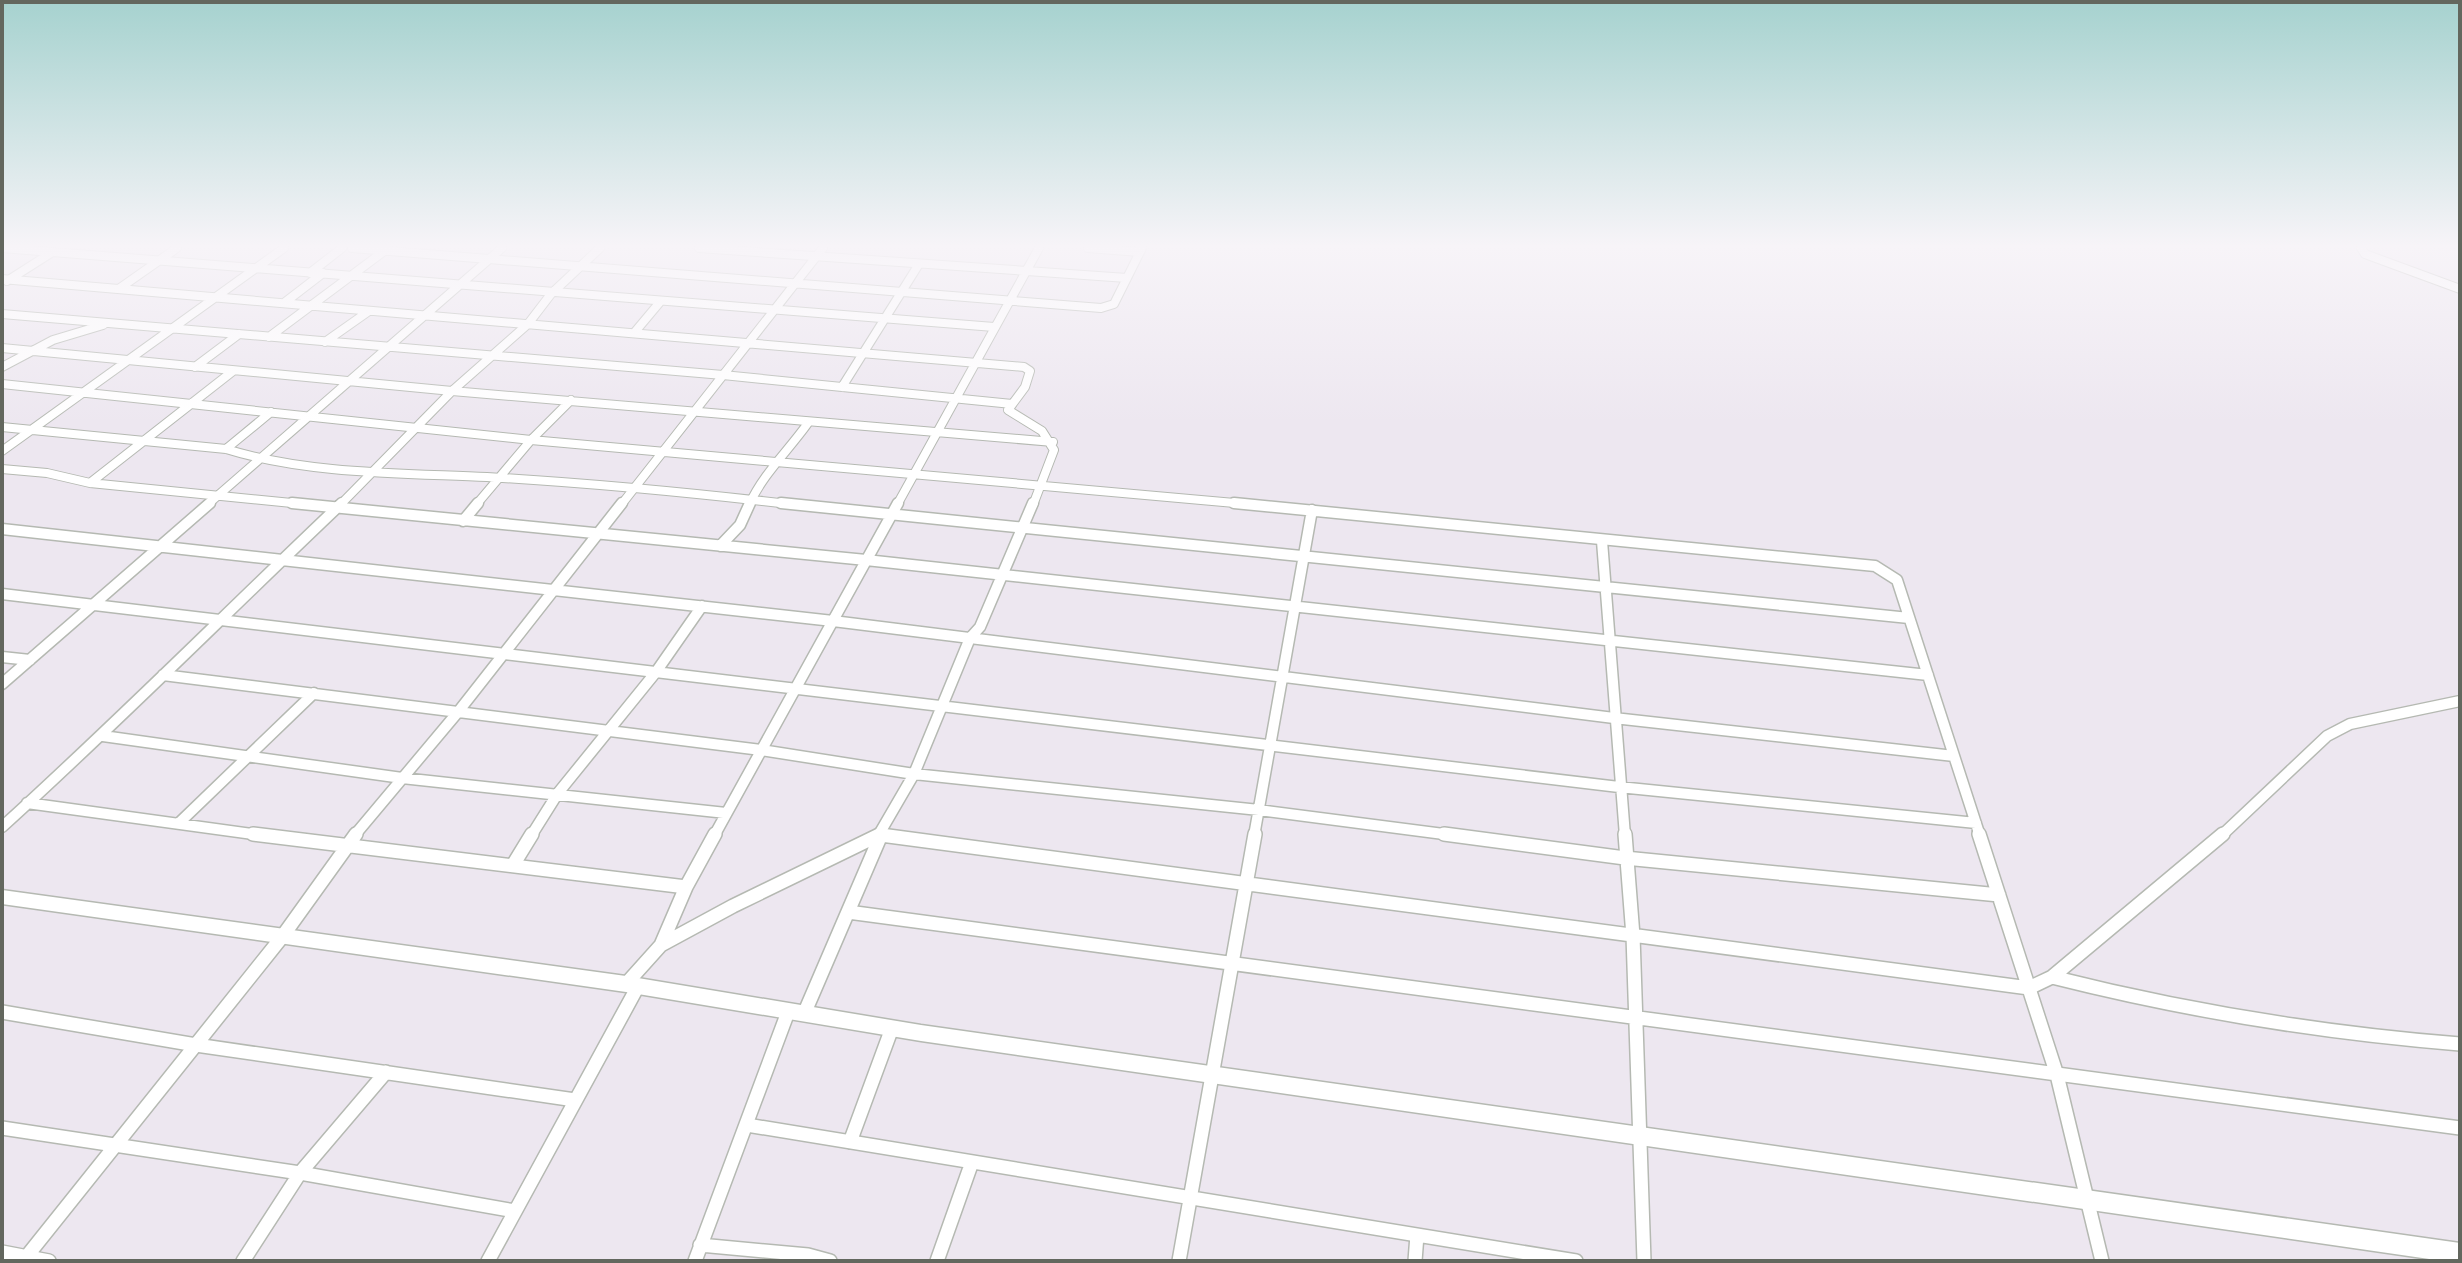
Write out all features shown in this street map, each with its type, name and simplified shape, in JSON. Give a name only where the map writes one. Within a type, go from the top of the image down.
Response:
[{"type":"street","points":[[2,451],[87,393],[202,307]]},
{"type":"street","points":[[269,337],[308,307]]},
{"type":"street","points":[[329,307],[976,361],[1024,367],[1030,371],[1031,375],[1012,404],[1010,413],[1046,432],[1053,442],[1054,450],[1041,486],[980,627],[970,638],[914,774],[881,835],[848,912],[796,1013],[747,1125],[695,1261]]},
{"type":"street","points":[[2,684],[434,307]]},
{"type":"street","points":[[2,827],[103,736],[217,621],[422,426],[452,391],[528,324],[541,307]]},
{"type":"street","points":[[634,333],[656,307]]},
{"type":"street","points":[[716,307],[994,327]]},
{"type":"street","points":[[25,1259],[282,937],[345,847],[458,712],[777,307]]},
{"type":"street","points":[[842,387],[891,307]]},
{"type":"street","points":[[488,1261],[632,986],[661,945],[686,887],[1005,307]]},
{"type":"street","points":[[325,342],[369,311]]},
{"type":"street","points":[[2,314],[723,375],[1012,404]]},
{"type":"street","points":[[2,367],[29,350],[109,323]]},
{"type":"street","points":[[195,367],[239,334]]},
{"type":"street","points":[[2,348],[808,423],[1053,442]]},
{"type":"street","points":[[90,483],[233,370]]},
{"type":"street","points":[[2,384],[422,426],[531,440],[1312,510],[1875,566],[1897,580],[2057,1075],[2102,1261]]},
{"type":"street","points":[[463,521],[531,440],[571,400]]},
{"type":"street","points":[[226,449],[271,412]]},
{"type":"street","points":[[720,546],[740,525],[761,479],[780,461],[808,423]]},
{"type":"street","points":[[2,427],[226,449],[258,459],[376,471],[636,486],[891,516],[1909,618]]},
{"type":"street","points":[[2,469],[47,473],[90,483],[866,560],[1928,675]]},
{"type":"street","points":[[1179,1261],[1312,510]]},
{"type":"street","points":[[2,529],[833,621],[1614,718],[1954,756]]},
{"type":"street","points":[[1602,541],[1638,1020],[1638,1134],[1644,1261]]},
{"type":"street","points":[[2,594],[1619,787],[1976,823]]},
{"type":"street","points":[[513,865],[558,793],[656,672],[702,606]]},
{"type":"street","points":[[2,657],[30,660]]},
{"type":"street","points":[[163,675],[761,750],[914,774],[1259,810],[1625,858],[1999,895]]},
{"type":"street","points":[[179,823],[314,693]]},
{"type":"street","points":[[661,945],[733,906],[881,835],[2029,988],[2052,977],[2216,841],[2327,736],[2350,724],[2460,701]]},
{"type":"street","points":[[103,736],[249,754],[402,778],[726,813]]},
{"type":"street","points":[[27,803],[345,847],[686,887]]},
{"type":"street","points":[[2,897],[632,986],[1212,1075],[1981,1182],[2086,1201],[2460,1253]]},
{"type":"street","points":[[848,912],[2460,1128]]},
{"type":"street","points":[[2052,977],[2132,998],[2366,1038],[2460,1044]]},
{"type":"street","points":[[4,1015],[575,1100]]},
{"type":"street","points":[[850,1142],[892,1028]]},
{"type":"street","points":[[243,1261],[300,1173],[386,1072]]},
{"type":"street","points":[[747,1125],[1576,1261]]},
{"type":"street","points":[[2,1128],[300,1173],[515,1211]]},
{"type":"street","points":[[937,1261],[972,1162]]},
{"type":"street","points":[[1415,1261],[1417,1235]]},
{"type":"street","points":[[700,1245],[808,1255],[830,1261]]},
{"type":"street","points":[[2,1252],[25,1259],[49,1261]]}]
